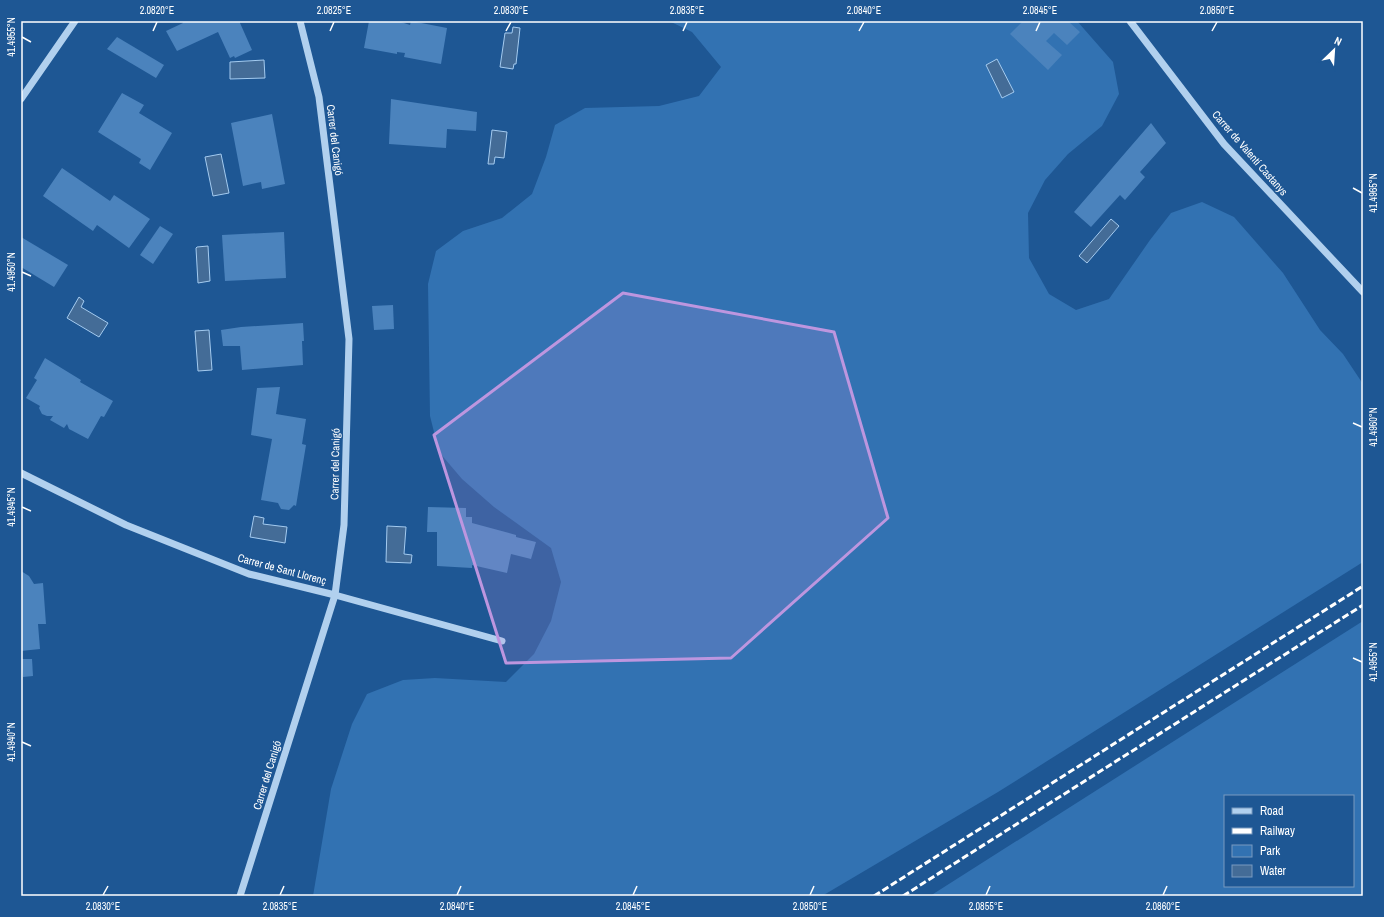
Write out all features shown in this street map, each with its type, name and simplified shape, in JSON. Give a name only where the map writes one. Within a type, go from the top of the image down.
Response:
[{"type":"street","points":[[21,99],[75,21]]},
{"type":"street","name":"Carrer del Canigó","points":[[240,896],[335,595],[344,525],[349,340],[319,97],[300,21]]},
{"type":"street","name":"Carrer de Valentí Castanys","points":[[1130,21],[1224,144],[1363,292]]},
{"type":"street","name":"Carrer de Sant Llorenç","points":[[21,473],[126,525],[249,574],[335,595],[502,641]]},
{"type":"highlighted area","points":[[623,293],[834,332],[888,518],[731,658],[506,663],[434,435]]},
{"type":"green space","points":[[669,21],[1077,21],[1113,62],[1119,94],[1102,126],[1068,154],[1045,180],[1028,213],[1029,258],[1049,294],[1076,310],[1109,299],[1150,240],[1171,213],[1202,202],[1234,217],[1283,273],[1320,330],[1343,354],[1363,384],[1363,562],[998,792],[822,896],[313,896],[331,789],[352,724],[367,694],[403,680],[435,678],[506,682],[534,654],[551,621],[561,582],[551,548],[494,507],[462,479],[439,452],[430,416],[428,284],[436,251],[463,231],[502,218],[532,194],[546,157],[555,125],[585,108],[659,106],[699,96],[721,67],[692,32]]},
{"type":"green space","points":[[1363,621],[1363,896],[930,896]]},
{"type":"water","points":[[513,27],[520,28],[516,64],[514,64],[513,69],[500,67],[505,33],[512,33]]},
{"type":"water","points":[[997,59],[1014,92],[1002,98],[986,65]]},
{"type":"water","points":[[264,60],[265,78],[230,79],[230,62]]},
{"type":"water","points":[[492,130],[507,132],[504,158],[495,157],[494,164],[488,164]]},
{"type":"water","points":[[221,154],[229,193],[213,196],[205,157]]},
{"type":"water","points":[[1111,219],[1119,226],[1087,263],[1079,256]]},
{"type":"water","points":[[208,246],[210,281],[198,283],[196,248]]},
{"type":"water","points":[[79,297],[84,301],[81,307],[108,323],[99,337],[67,318]]},
{"type":"water","points":[[209,330],[212,370],[198,371],[195,331]]},
{"type":"water","points":[[254,516],[264,518],[263,524],[287,527],[285,543],[250,537]]},
{"type":"water","points":[[387,526],[406,527],[404,554],[412,555],[411,563],[386,562]]},
{"type":"building","points":[[182,21],[240,21],[252,50],[235,58],[234,56],[230,58],[218,32],[177,51],[166,31],[183,23]]},
{"type":"building","points":[[369,21],[398,21],[410,25],[411,21],[447,28],[441,64],[404,57],[405,53],[397,52],[397,54],[364,48]]},
{"type":"building","points":[[1023,21],[1068,21],[1080,32],[1067,45],[1054,33],[1046,41],[1062,55],[1048,70],[1010,34]]},
{"type":"building","points":[[117,37],[164,65],[156,78],[107,49]]},
{"type":"building","points":[[122,93],[144,105],[139,113],[172,133],[150,170],[139,163],[141,159],[98,132]]},
{"type":"building","points":[[391,99],[477,112],[476,131],[447,129],[446,148],[389,144]]},
{"type":"building","points":[[272,114],[285,184],[262,189],[261,182],[243,186],[231,123]]},
{"type":"building","points":[[1151,123],[1166,143],[1140,172],[1145,177],[1125,200],[1120,195],[1091,227],[1074,212]]},
{"type":"building","points":[[62,168],[110,201],[114,195],[150,219],[129,248],[97,225],[93,231],[43,196]]},
{"type":"building","points":[[160,226],[173,234],[153,264],[140,255]]},
{"type":"building","points":[[284,232],[286,278],[225,281],[222,235]]},
{"type":"building","points":[[21,237],[68,265],[54,287],[21,267]]},
{"type":"building","points":[[393,305],[394,329],[374,330],[372,306]]},
{"type":"building","points":[[303,323],[303,365],[242,370],[240,346],[223,346],[221,330],[241,327]]},
{"type":"building","points":[[45,358],[81,380],[80,382],[113,401],[104,417],[101,416],[88,439],[69,429],[67,424],[64,428],[50,420],[53,416],[42,414],[39,408],[40,406],[26,398],[37,380],[34,378]]},
{"type":"building","points":[[280,387],[276,414],[306,419],[302,444],[306,445],[296,506],[294,505],[289,510],[281,509],[278,503],[261,500],[272,439],[251,435],[257,388]]},
{"type":"building","points":[[428,507],[466,508],[466,517],[472,517],[472,523],[536,542],[531,559],[511,554],[507,573],[472,565],[472,568],[437,566],[437,532],[427,532]]},
{"type":"building","points":[[21,571],[29,576],[34,584],[43,583],[46,624],[38,624],[40,649],[21,651]]},
{"type":"building","points":[[21,659],[32,659],[33,676],[23,677]]},
{"type":"railway","points":[[874,896],[1363,586]]},
{"type":"railway","points":[[903,896],[1363,605]]}]
